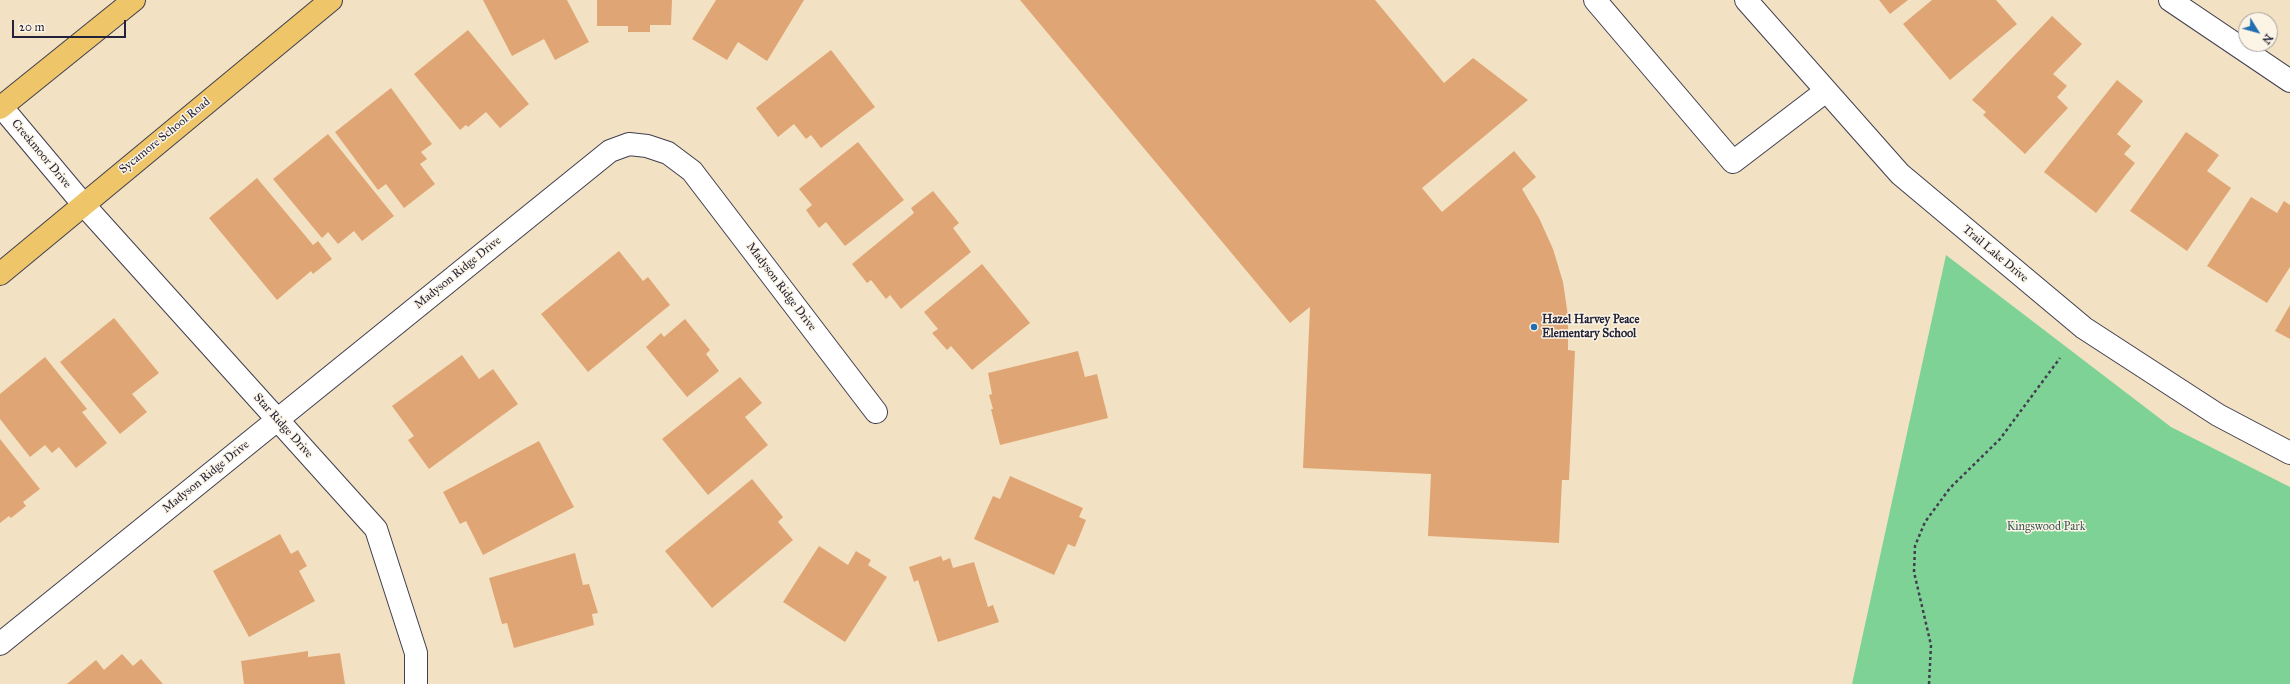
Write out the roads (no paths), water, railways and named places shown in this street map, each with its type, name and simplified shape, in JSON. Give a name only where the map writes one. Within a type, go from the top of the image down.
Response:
[{"type":"main road","points":[[1,107],[134,0]]},
{"type":"main road","name":"Sycamore School Road","points":[[0,274],[331,0]]},
{"type":"street","points":[[1595,0],[1733,162],[1826,91]]},
{"type":"street","name":"Trail Lake Drive","points":[[1746,0],[1900,174],[2084,328],[2218,415],[2290,453]]},
{"type":"street","points":[[2170,0],[2290,81]]},
{"type":"street","name":"Creekmoor Drive","points":[[1,107],[83,204]]},
{"type":"street","name":"Madyson Ridge Drive","points":[[0,644],[610,151],[629,144],[647,146],[668,153],[692,171],[876,412]]},
{"type":"street","name":"Star Ridge Drive","points":[[83,204],[376,529],[416,653],[416,684]]},
{"type":"place","name":"Hazel Harvey Peace Elementary School","points":[[1534,327]]},
{"type":"park label","name":"Kingswood Park","points":[[2046,527]]}]
